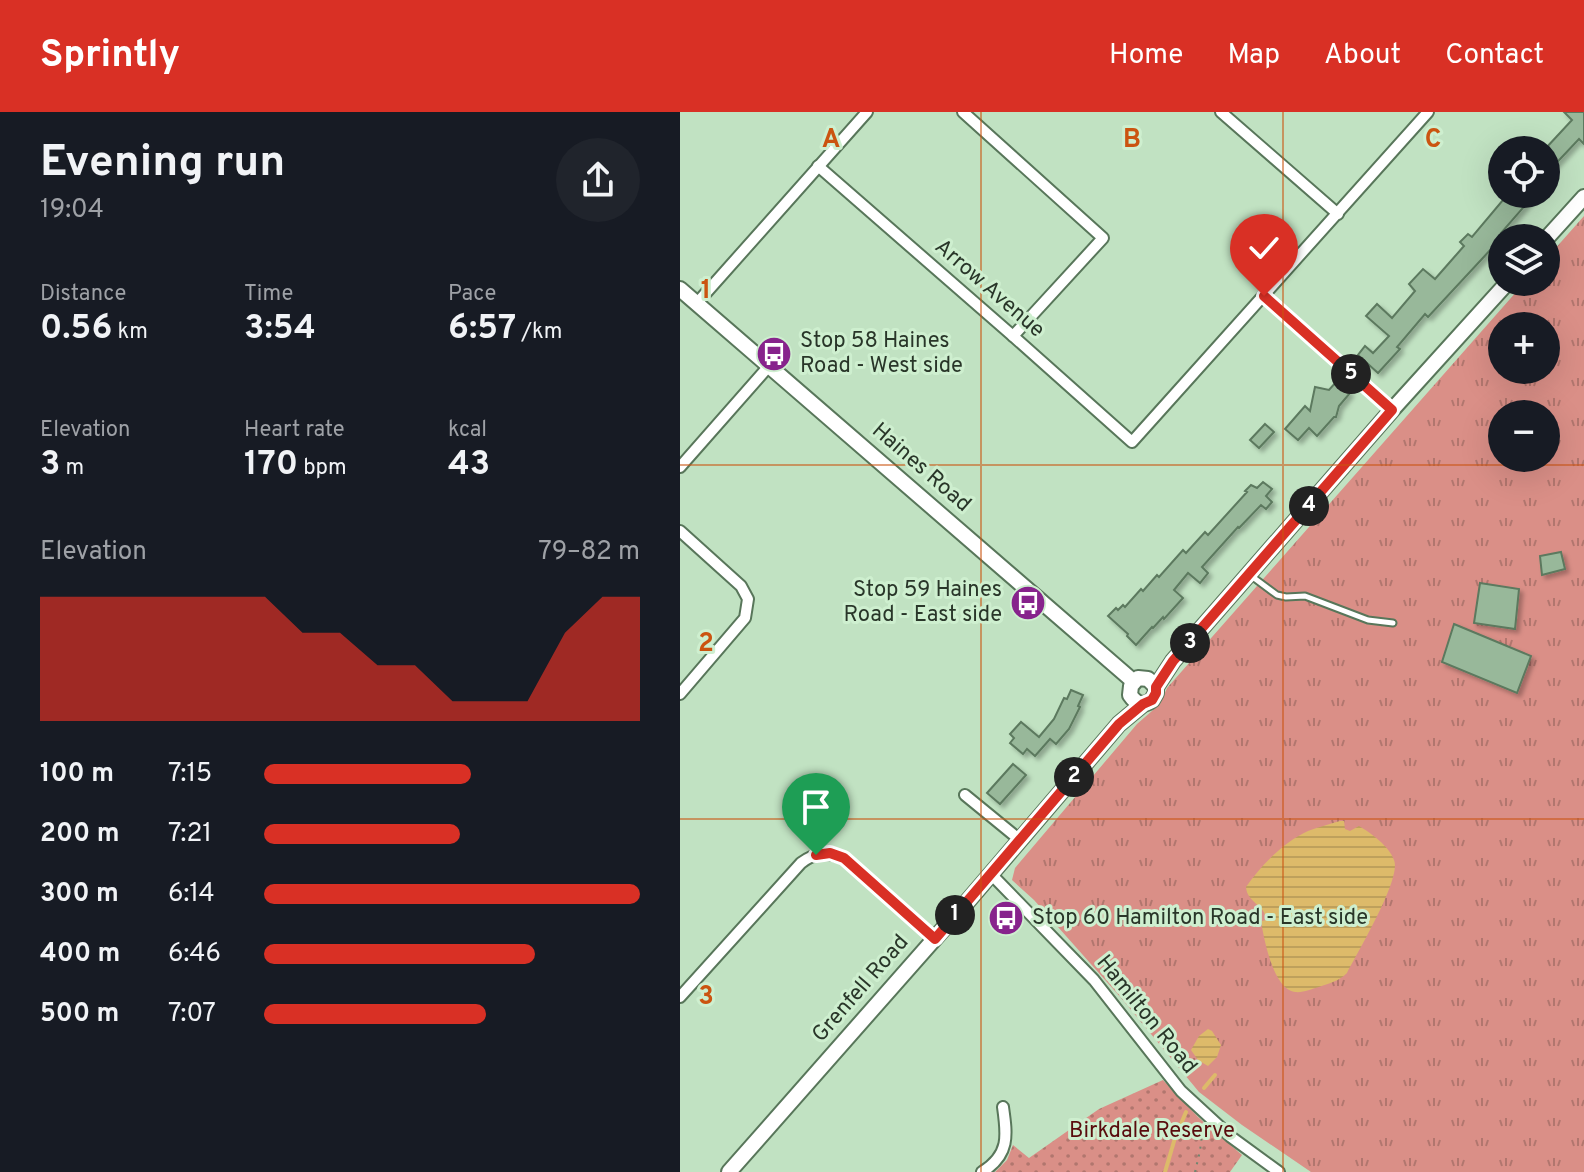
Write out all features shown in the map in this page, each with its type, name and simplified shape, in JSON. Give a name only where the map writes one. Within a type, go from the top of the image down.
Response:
[{"type":"main road","points":[[1560,224],[1584,197]]},
{"type":"main road","name":"Haines Road","points":[[680,289],[1145,682]]},
{"type":"main road","points":[[1138,701],[1130,691],[1173,661],[1495,296]]},
{"type":"main road","name":"Grenfell Road","points":[[729,1172],[935,939],[1138,701],[1152,700],[1156,693],[1145,682]]},
{"type":"street","points":[[697,303],[867,112]]},
{"type":"street","points":[[963,112],[1103,238],[1013,336]]},
{"type":"street","points":[[1221,112],[1338,214]]},
{"type":"street","points":[[1392,410],[1264,296],[1428,112]]},
{"type":"street","name":"Arrow Avenue","points":[[818,166],[1132,442],[1264,296]]},
{"type":"street","points":[[680,467],[769,366]]},
{"type":"street","points":[[680,531],[741,586],[748,599],[745,618],[680,694]]},
{"type":"street","points":[[965,795],[1020,840]]},
{"type":"street","points":[[680,997],[801,863],[816,855],[830,853],[844,858],[935,939]]},
{"type":"street","name":"Hamilton Road","points":[[991,874],[1094,980],[1181,1091],[1231,1137],[1279,1172]]},
{"type":"street","points":[[982,1172],[1002,1154],[1007,1136],[1003,1107]]},
{"type":"lane","points":[[1249,575],[1282,596],[1305,596],[1368,620],[1393,623]]},
{"type":"path","points":[[1195,1172],[1205,1114]]},
{"type":"green space","points":[[1584,216],[1584,1172],[1311,1172],[1199,1092],[1122,999],[1034,900],[1012,880],[1015,868],[1137,724],[1160,704],[1167,688],[1488,324],[1488,384],[1560,384],[1560,312],[1499,312],[1513,296],[1560,296],[1560,243]]},
{"type":"green space","name":"Birkdale Reserve","points":[[1163,1080],[1198,1117],[1242,1155],[1230,1172],[995,1172],[1007,1160],[1013,1145],[1029,1158],[1099,1109]]},
{"type":"shaded area","points":[[1344,821],[1345,829],[1350,831],[1359,826],[1374,836],[1388,850],[1395,869],[1377,916],[1347,973],[1331,983],[1295,992],[1281,983],[1276,974],[1262,927],[1265,915],[1246,887],[1290,841],[1308,831]]},
{"type":"shaded area","points":[[1208,1029],[1221,1045],[1217,1057],[1208,1066],[1198,1060],[1191,1050],[1199,1036]]},
{"type":"building","points":[[1564,112],[1584,112],[1584,144],[1579,139],[1560,159],[1560,136],[1557,136],[1572,120]]},
{"type":"building","points":[[1496,208],[1523,208],[1509,224],[1488,224],[1488,252],[1428,317],[1425,314],[1378,373],[1358,355],[1365,346],[1373,353],[1389,336],[1366,316],[1377,304],[1392,318],[1415,291],[1409,284],[1423,269],[1435,279],[1464,246],[1460,242],[1468,234],[1472,237]]},
{"type":"building","points":[[1337,381],[1350,393],[1339,406],[1336,417],[1317,436],[1309,428],[1298,440],[1285,429],[1305,406],[1310,411],[1315,387],[1329,390]]},
{"type":"building","points":[[1265,424],[1274,432],[1259,448],[1250,440]]},
{"type":"building","points":[[1263,482],[1272,489],[1266,496],[1272,502],[1266,509],[1261,505],[1202,567],[1208,573],[1200,583],[1188,573],[1174,590],[1183,598],[1136,645],[1108,616],[1116,608],[1125,607],[1205,532],[1208,535],[1251,485],[1257,488]]},
{"type":"building","points":[[1561,552],[1565,569],[1542,575],[1540,556]]},
{"type":"building","points":[[1480,583],[1519,589],[1515,629],[1474,623]]},
{"type":"building","points":[[1454,624],[1531,656],[1517,693],[1442,662]]},
{"type":"building","points":[[1071,690],[1083,695],[1080,707],[1069,729],[1056,744],[1050,739],[1035,756],[1027,749],[1023,754],[1010,743],[1014,738],[1010,734],[1021,722],[1039,737]]},
{"type":"building","points":[[1013,764],[1026,775],[1000,804],[987,793]]},
{"type":"waterway","points":[[1204,1088],[1215,1075]]},
{"type":"waterway","points":[[1165,1172],[1186,1112]]},
{"type":"place","name":"Stop 58 Haines Road - West side","points":[[774,354]]},
{"type":"place","name":"Stop 59 Haines Road - East side","points":[[1028,603]]},
{"type":"place","name":"Stop 60 Hamilton Road - East side","points":[[1006,918]]},
{"type":"route","points":[[816,855],[830,853],[844,858],[935,939],[1119,724],[1152,700],[1156,687],[1173,661],[1392,410],[1264,296]]}]
